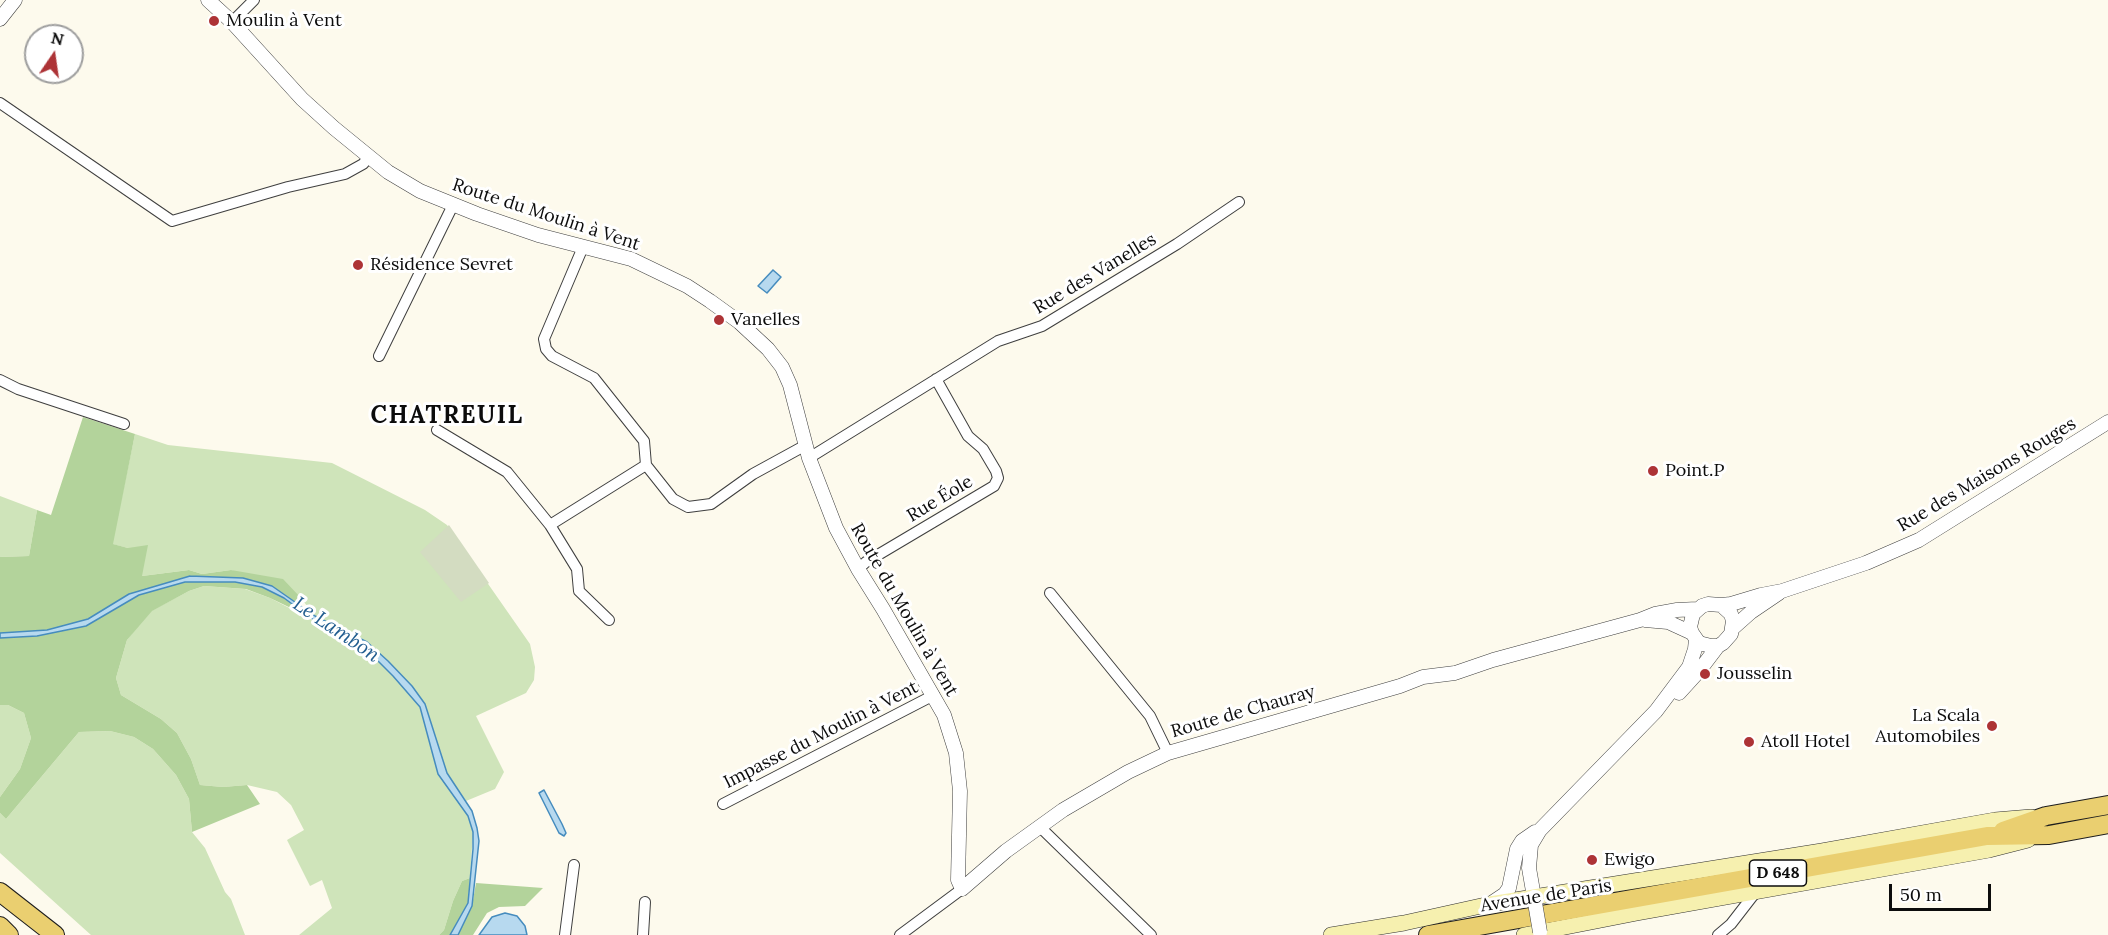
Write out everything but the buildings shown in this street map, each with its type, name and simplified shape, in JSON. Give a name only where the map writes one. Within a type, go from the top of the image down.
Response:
[{"type":"main road","name":"Avenue de Paris","points":[[1331,935],[1404,923],[1490,904],[1641,881],[1995,820],[2046,816],[2108,805]]},
{"type":"main road","name":"Avenue de Paris","points":[[1428,935],[1987,836],[2046,816]]},
{"type":"main road","name":"Avenue de Paris","points":[[1532,934],[1637,912],[1989,850],[2049,835],[2108,824]]},
{"type":"main road","name":"Avenue de Paris","points":[[1987,836],[2049,835]]},
{"type":"main road","points":[[0,894],[40,935]]},
{"type":"main road","points":[[0,894],[55,935]]},
{"type":"main road","points":[[0,926],[9,935]]},
{"type":"street","points":[[0,19],[15,0]]},
{"type":"street","name":"Route du Moulin à Vent","points":[[208,0],[232,22],[302,99],[388,172],[420,191],[453,205],[538,235],[631,259],[687,286],[739,322],[768,349],[782,367],[790,385],[808,451],[836,528],[944,715],[956,753],[960,791],[958,880],[962,889]]},
{"type":"street","points":[[232,22],[254,0]]},
{"type":"street","points":[[0,103],[172,221],[345,174],[363,164],[369,157]]},
{"type":"street","name":"Rue des Vanelles","points":[[646,465],[673,499],[688,507],[711,504],[753,474],[808,451],[936,379],[998,341],[1042,326],[1177,244],[1239,202]]},
{"type":"street","points":[[379,356],[453,205]]},
{"type":"street","points":[[550,525],[646,465],[644,441],[594,378],[552,356],[546,349],[544,339],[583,247]]},
{"type":"street","name":"Rue Éole","points":[[858,569],[866,562],[994,486],[998,478],[983,449],[968,436],[936,379]]},
{"type":"street","points":[[0,380],[18,389],[124,424]]},
{"type":"street","name":"Rue des Maisons Rouges","points":[[1721,605],[1782,591],[1866,563],[1919,540],[2108,422]]},
{"type":"street","points":[[436,430],[507,472],[550,525],[577,569],[579,591],[609,620]]},
{"type":"street","name":"Rue des Maisons Rouges","points":[[1733,628],[1751,612],[1782,591]]},
{"type":"street","points":[[1050,593],[1150,716],[1168,753]]},
{"type":"street","points":[[1532,934],[1534,897],[1529,868],[1531,845],[1540,830],[1656,711],[1689,667],[1694,636],[1691,620],[1697,609],[1708,604],[1721,605],[1731,614],[1733,628],[1728,639],[1718,646],[1675,697],[1656,711]]},
{"type":"street","name":"Route de Chauray","points":[[900,935],[962,889],[1006,851],[1063,810],[1128,772],[1168,753],[1400,686],[1423,677],[1455,673],[1493,660],[1668,611],[1697,609]]},
{"type":"street","name":"Route de Chauray","points":[[1640,620],[1668,622],[1694,636]]},
{"type":"street","points":[[1694,636],[1704,645],[1718,646]]},
{"type":"street","name":"Impasse du Moulin à Vent","points":[[723,804],[933,695]]},
{"type":"street","points":[[1040,826],[1151,935]]},
{"type":"street","points":[[1490,904],[1509,888],[1517,849],[1522,841],[1540,830]]},
{"type":"street","points":[[565,935],[574,866]]},
{"type":"street","points":[[1718,935],[1731,924],[1755,892]]},
{"type":"street","points":[[643,935],[645,902]]},
{"type":"green space","points":[[83,417],[135,434],[113,544],[128,548],[148,545],[142,576],[189,570],[202,574],[231,570],[283,579],[300,597],[293,609],[246,589],[204,586],[189,591],[152,611],[127,640],[116,678],[121,695],[161,719],[177,733],[191,759],[200,785],[223,787],[247,785],[260,804],[192,832],[189,799],[176,775],[153,749],[134,737],[110,731],[79,732],[6,819],[0,813],[0,797],[20,769],[31,738],[24,713],[8,705],[0,705],[0,557],[29,556],[37,510],[51,515]]},
{"type":"green space","points":[[135,434],[168,445],[332,463],[425,510],[447,525],[530,644],[535,667],[534,680],[526,693],[476,716],[504,772],[495,789],[466,801],[447,773],[425,704],[367,642],[315,616],[300,597],[231,570],[202,574],[189,570],[142,576],[128,548],[112,544]]},
{"type":"green space","points":[[0,496],[37,510],[29,556],[0,557]]},
{"type":"green space","points":[[449,525],[489,583],[461,602],[420,552]]},
{"type":"green space","points":[[204,586],[245,589],[270,598],[363,646],[420,707],[438,774],[468,816],[473,832],[470,878],[462,881],[444,930],[439,935],[299,935],[332,908],[322,880],[310,886],[287,840],[304,830],[291,805],[277,792],[247,785],[223,787],[200,785],[191,759],[177,733],[161,719],[121,695],[116,678],[127,640],[136,628],[151,611],[189,591]]},
{"type":"green space","points":[[0,705],[8,705],[24,713],[31,738],[20,769],[0,797]]},
{"type":"green space","points":[[110,731],[134,737],[153,749],[176,775],[189,799],[192,832],[205,848],[225,892],[231,899],[245,935],[91,935],[0,853],[0,813],[6,819],[79,732]]},
{"type":"green space","points":[[470,878],[468,903],[450,935],[439,935],[444,930],[462,881]]},
{"type":"green space","points":[[476,883],[543,888],[525,906],[499,907],[487,913],[473,935],[458,935],[472,906]]},
{"type":"water","points":[[773,270],[781,277],[767,293],[758,286]]},
{"type":"water","name":"Le Lambon","points":[[190,576],[243,578],[272,586],[315,616],[367,642],[412,686],[425,704],[447,773],[472,811],[477,828],[479,841],[472,906],[458,935],[450,935],[468,903],[473,832],[468,816],[438,774],[420,707],[363,646],[318,623],[284,598],[262,587],[235,582],[185,582],[139,595],[86,626],[37,636],[0,638],[0,633],[47,630],[88,619],[129,594]]},
{"type":"water","points":[[544,790],[566,833],[564,836],[559,833],[539,793]]},
{"type":"water","points":[[505,913],[517,916],[525,926],[527,935],[479,935],[492,917]]},
{"type":"place","name":"Moulin à Vent","points":[[214,21]]},
{"type":"place","name":"Résidence Sevret","points":[[358,265]]},
{"type":"place","name":"Vanelles","points":[[719,320]]},
{"type":"place","name":"Point.P","points":[[1653,471]]},
{"type":"place","name":"Jousselin","points":[[1705,674]]},
{"type":"place","name":"La Scala Automobiles","points":[[1992,726]]},
{"type":"place","name":"Atoll Hotel","points":[[1749,742]]},
{"type":"place","name":"Ewigo","points":[[1592,860]]},
{"type":"district","name":"CHATREUIL","points":[[447,416]]}]
